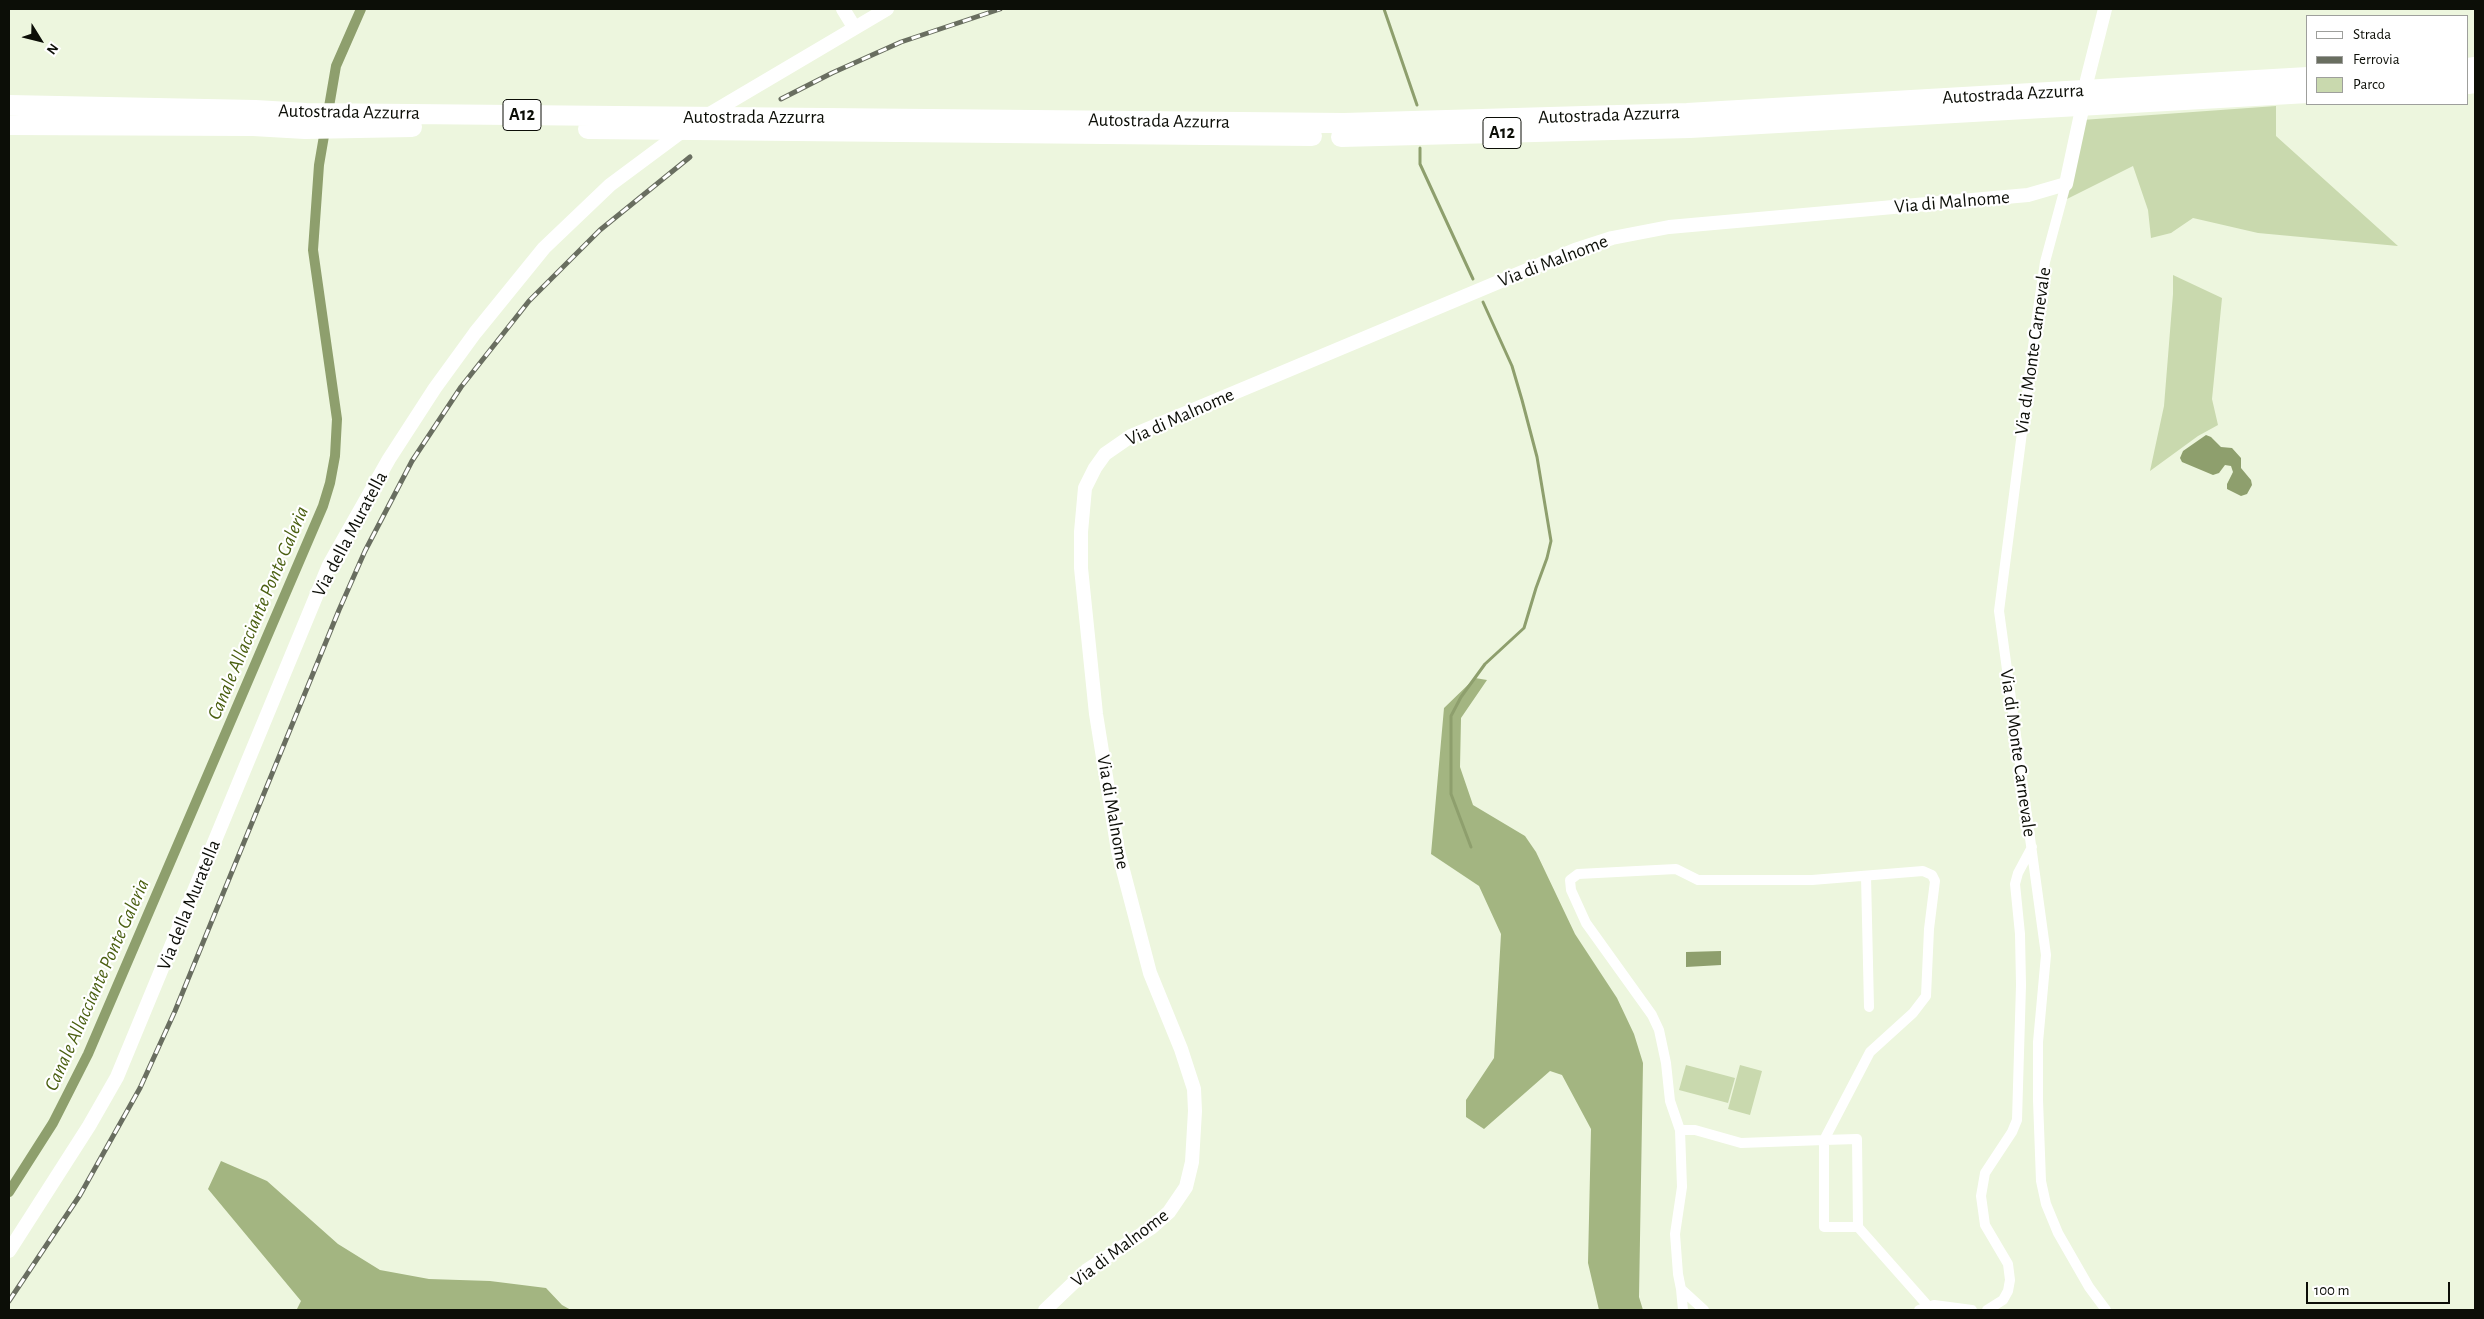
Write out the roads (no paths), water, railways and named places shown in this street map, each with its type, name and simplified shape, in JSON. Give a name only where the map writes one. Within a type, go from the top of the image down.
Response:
[{"type":"highway","name":"Autostrada Azzurra","points":[[347,121],[441,127],[675,130],[719,117],[1344,123],[1687,113],[2306,77]]},
{"type":"highway","name":"Autostrada Azzurra","points":[[9,125],[252,126],[306,121],[696,124],[1347,137],[1690,128],[2306,93]]},
{"type":"highway","name":"Autostrada Azzurra","points":[[9,105],[255,110],[306,121]]},
{"type":"street","points":[[843,9],[854,28]]},
{"type":"street","name":"Via della Muratella","points":[[9,1251],[85,1133],[117,1077],[329,566],[361,506],[435,388],[475,333],[527,268],[570,222],[603,191],[694,123],[887,9]]},
{"type":"street","points":[[2087,80],[2105,9]]},
{"type":"street","points":[[2066,184],[2081,114]]},
{"type":"street","name":"Via di Monte Carnevale","points":[[2066,184],[2046,257],[2036,316],[2000,598],[2000,619],[2046,962],[2039,1027],[2038,1100],[2041,1181],[2046,1204],[2058,1232],[2089,1288],[2106,1310]]},
{"type":"street","name":"Via di Malnome","points":[[1045,1310],[1088,1270],[1151,1228],[1169,1212],[1186,1187],[1192,1162],[1195,1111],[1194,1089],[1182,1049],[1155,990],[1118,851],[1096,714],[1081,568],[1081,532],[1085,488],[1095,468],[1105,454],[1131,436],[1575,250],[1612,238],[1669,227],[2028,195],[2066,184]]},
{"type":"street","points":[[1987,1310],[2003,1300],[2010,1280],[2008,1264],[1985,1225],[1981,1196],[1985,1173],[2012,1132],[2017,1120],[2021,985],[2020,934],[2015,884],[2032,847]]},
{"type":"street","points":[[1683,1310],[1675,1234],[1682,1187],[1680,1130],[1670,1101],[1666,1064],[1656,1024],[1586,922],[1570,888],[1572,878],[1578,874],[1676,869],[1698,880],[1812,880],[1923,871],[1934,877],[1928,936],[1928,990],[1924,1000],[1916,1010],[1870,1052],[1824,1140],[1824,1227],[1858,1226]]},
{"type":"street","points":[[1866,876],[1869,1007]]},
{"type":"street","points":[[1680,1130],[1691,1130],[1741,1143],[1857,1139],[1858,1226],[1923,1308],[1949,1306],[1972,1310]]},
{"type":"street","points":[[1681,1289],[1704,1310]]},
{"type":"waterway","name":"Canale Allacciante Ponte Galeria","points":[[9,1192],[53,1123],[88,1054],[323,506],[330,483],[335,456],[337,419],[313,250],[319,165],[336,66],[361,9]]},
{"type":"waterway","points":[[1384,9],[1417,105]]},
{"type":"waterway","points":[[1420,148],[1420,164],[1473,279]]},
{"type":"waterway","points":[[1471,847],[1451,794],[1451,716],[1461,697],[1485,664],[1524,628],[1551,541],[1537,457],[1522,400],[1512,366],[1483,302]]},
{"type":"railway","points":[[781,99],[832,73],[901,42],[1000,9]]},
{"type":"railway","points":[[9,1301],[80,1195],[140,1088],[175,1011],[339,610],[365,551],[412,461],[461,387],[529,301],[600,230],[690,157]]}]
